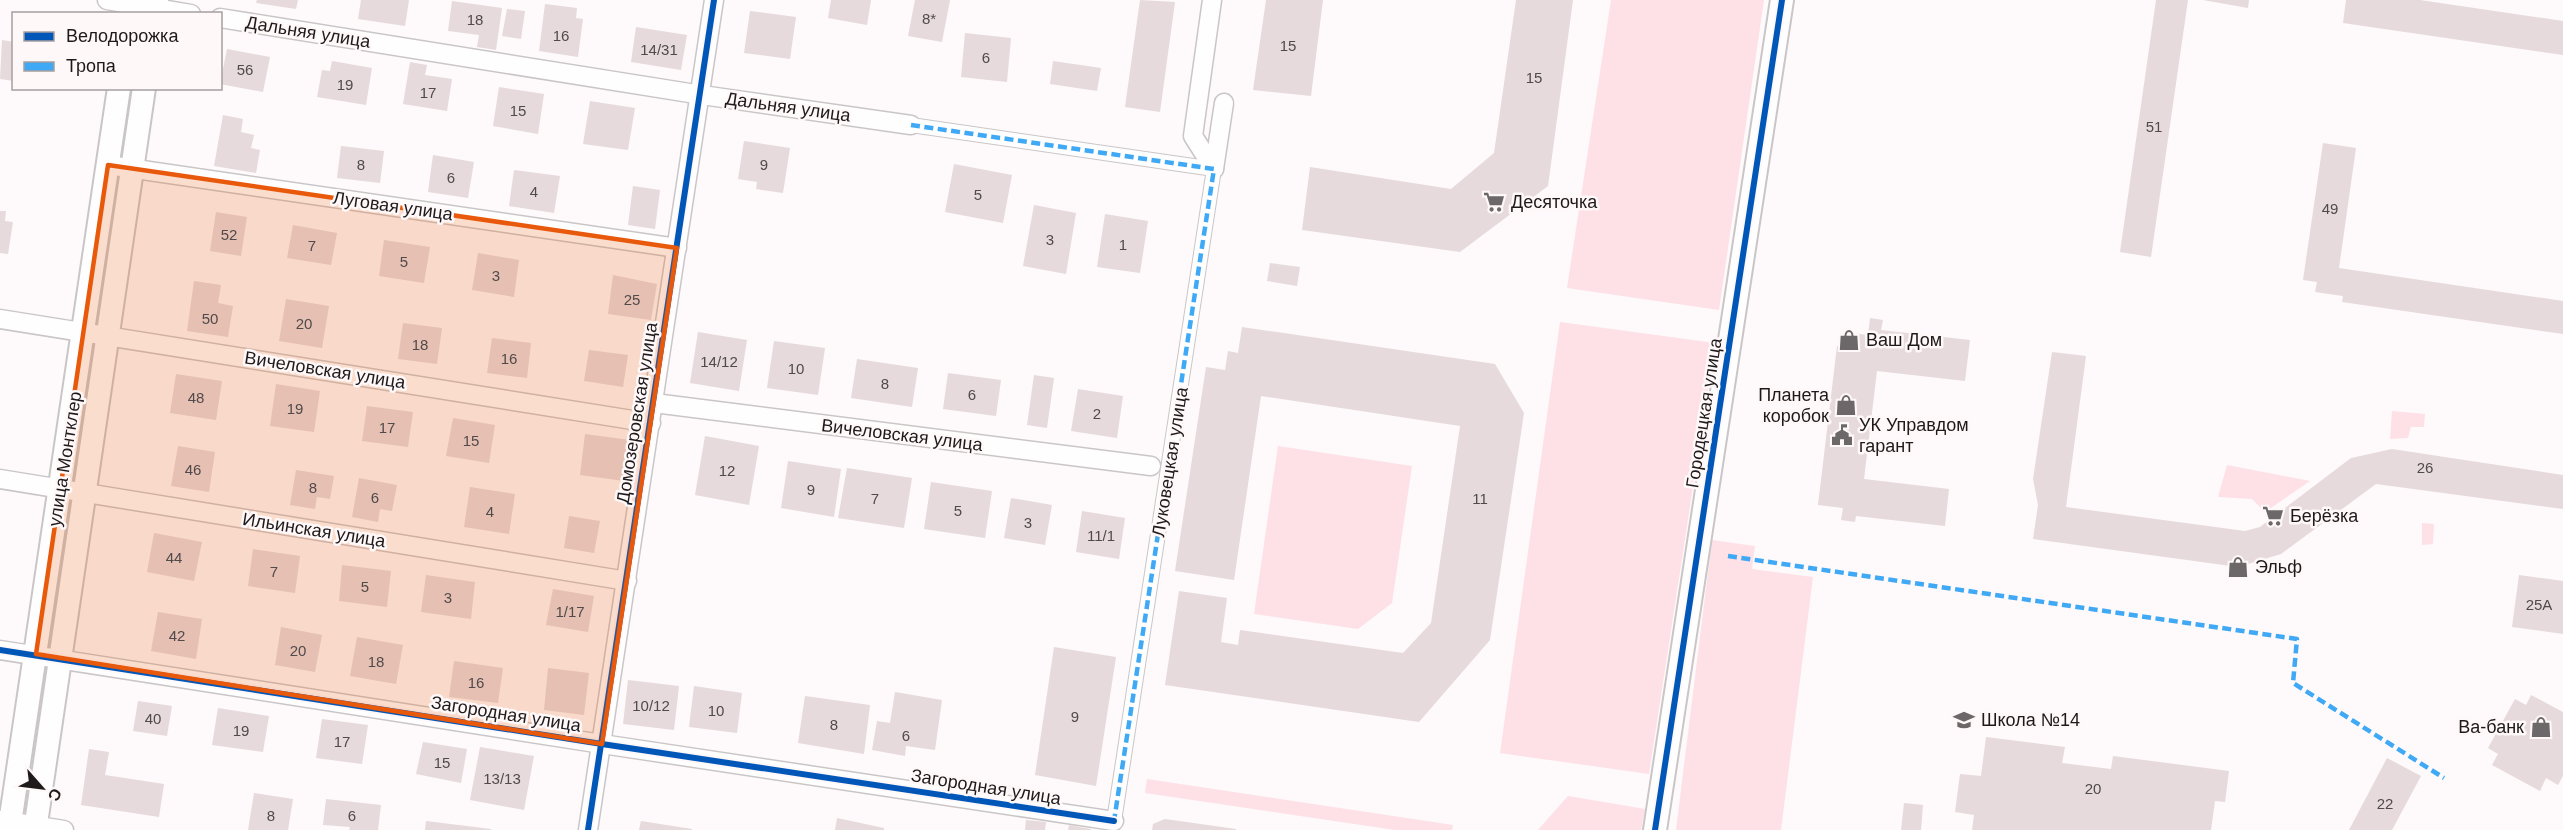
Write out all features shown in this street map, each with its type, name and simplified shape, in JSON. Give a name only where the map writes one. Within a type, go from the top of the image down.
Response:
[{"type":"street","points":[[107,0],[131,6],[156,7],[181,12]]},
{"type":"street","name":"Домозеровская улица","points":[[588,830],[702,95],[714,0]]},
{"type":"street","points":[[1212,0],[1192,136],[1214,169]]},
{"type":"street","name":"Городецкая улица","points":[[1655,830],[1782,0]]},
{"type":"street","name":"Дальняя улица","points":[[222,18],[702,95],[1214,169]]},
{"type":"street","name":"улица Монтклер","points":[[6,824],[36,654],[119,90]]},
{"type":"street","name":"улица Монтклер","points":[[36,828],[144,90]]},
{"type":"street","name":"Луковецкая улица","points":[[1114,821],[1224,103]]},
{"type":"street","name":"Луговая улица","points":[[108,165],[677,248]]},
{"type":"street","name":"Вичеловская улица","points":[[0,318],[651,423]]},
{"type":"street","name":"Вичеловская улица","points":[[654,403],[1151,466]]},
{"type":"street","name":"Ильинская улица","points":[[0,479],[627,581]]},
{"type":"street","name":"Загородная улица","points":[[0,650],[1114,821]]},
{"type":"street","points":[[6,824],[64,830]]},
{"type":"highlighted area","points":[[108,165],[677,248],[602,744],[36,654]]},
{"type":"shaded area","points":[[1611,0],[1764,0],[1719,310],[1567,288]]},
{"type":"shaded area","points":[[1560,322],[1715,343],[1649,774],[1500,753]]},
{"type":"shaded area","points":[[2392,411],[2425,414],[2424,427],[2411,427],[2408,438],[2390,439]]},
{"type":"shaded area","points":[[1278,446],[1412,466],[1392,603],[1358,629],[1254,614]]},
{"type":"shaded area","points":[[2227,465],[2310,481],[2265,512],[2252,499],[2218,497]]},
{"type":"shaded area","points":[[2422,523],[2434,524],[2433,544],[2422,545]]},
{"type":"shaded area","points":[[1712,540],[1755,546],[1752,569],[1813,577],[1781,830],[1676,830]]},
{"type":"shaded area","points":[[1147,779],[1453,825],[1452,830],[1395,830],[1145,793]]},
{"type":"shaded area","points":[[1568,796],[1645,809],[1641,830],[1538,830]]},
{"type":"building","points":[[257,0],[298,0],[296,9],[256,3]]},
{"type":"building","points":[[361,0],[409,0],[405,26],[358,19]]},
{"type":"building","points":[[831,0],[871,0],[867,25],[828,18]]},
{"type":"building","points":[[915,0],[950,0],[942,42],[908,36]]},
{"type":"building","points":[[1140,0],[1175,2],[1160,112],[1125,107]]},
{"type":"building","points":[[1266,0],[1323,0],[1311,96],[1253,90]]},
{"type":"building","points":[[1516,0],[1573,0],[1548,186],[1460,252],[1302,230],[1310,167],[1451,189],[1494,153]]},
{"type":"building","points":[[2156,0],[2188,0],[2151,257],[2120,252]]},
{"type":"building","points":[[2203,0],[2249,0],[2248,8]]},
{"type":"building","points":[[2346,0],[2420,0],[2563,21],[2563,55],[2343,23]]},
{"type":"building","points":[[452,1],[502,8],[496,50],[477,47],[479,35],[448,31]]},
{"type":"building","points":[[545,4],[577,8],[576,18],[583,19],[578,57],[539,51]]},
{"type":"building","points":[[507,9],[525,11],[521,39],[502,36]]},
{"type":"building","points":[[750,11],[796,17],[790,59],[744,53]]},
{"type":"building","points":[[636,27],[687,35],[681,70],[631,62]]},
{"type":"building","points":[[965,33],[1011,38],[1007,82],[961,77]]},
{"type":"building","points":[[2,40],[12,42],[12,81],[0,79]]},
{"type":"building","points":[[227,49],[270,57],[263,92],[222,84]]},
{"type":"building","points":[[332,61],[372,68],[366,105],[317,97],[322,70],[330,71]]},
{"type":"building","points":[[1053,61],[1101,68],[1097,91],[1050,84]]},
{"type":"building","points":[[410,62],[427,65],[425,75],[452,79],[447,111],[403,104]]},
{"type":"building","points":[[499,87],[544,94],[538,134],[493,126]]},
{"type":"building","points":[[590,101],[635,108],[628,150],[583,144]]},
{"type":"building","points":[[223,115],[243,119],[241,132],[254,135],[251,148],[260,150],[256,173],[214,166]]},
{"type":"building","points":[[744,141],[790,148],[783,193],[756,189],[757,182],[738,179]]},
{"type":"building","points":[[2323,143],[2356,148],[2339,268],[2563,301],[2563,334],[2342,302],[2343,296],[2315,292],[2317,282],[2303,280]]},
{"type":"building","points":[[341,146],[384,151],[380,183],[337,178]]},
{"type":"building","points":[[433,155],[474,162],[468,198],[428,192]]},
{"type":"building","points":[[954,164],[1012,175],[1003,223],[945,212]]},
{"type":"building","points":[[514,170],[560,176],[554,213],[509,206]]},
{"type":"building","points":[[633,186],[660,190],[655,229],[628,225]]},
{"type":"building","points":[[1034,205],[1076,213],[1066,274],[1023,266]]},
{"type":"building","points":[[0,211],[6,211],[5,221],[13,222],[8,254],[0,253]]},
{"type":"building","points":[[216,212],[247,217],[241,256],[210,251]]},
{"type":"building","points":[[1105,214],[1148,221],[1140,273],[1097,267]]},
{"type":"building","points":[[293,225],[337,233],[331,265],[287,258]]},
{"type":"building","points":[[384,240],[430,247],[424,283],[379,276]]},
{"type":"building","points":[[478,253],[519,260],[514,297],[472,290]]},
{"type":"building","points":[[1270,263],[1300,267],[1297,286],[1267,281]]},
{"type":"building","points":[[613,275],[657,284],[651,320],[608,314]]},
{"type":"building","points":[[194,281],[221,285],[218,303],[233,306],[228,337],[187,331]]},
{"type":"building","points":[[286,299],[329,306],[322,348],[279,341]]},
{"type":"building","points":[[1870,318],[1883,320],[1881,330],[1970,340],[1965,381],[1877,371],[1864,479],[1949,489],[1945,526],[1856,516],[1855,522],[1841,520],[1843,508],[1818,505],[1837,346],[1848,347],[1850,333],[1868,335]]},
{"type":"building","points":[[403,323],[442,328],[437,364],[398,359]]},
{"type":"building","points":[[1242,327],[1495,364],[1524,413],[1490,640],[1419,722],[1165,685],[1179,591],[1227,598],[1221,642],[1238,645],[1240,630],[1403,653],[1431,623],[1460,426],[1261,396],[1234,580],[1175,571],[1206,367],[1225,370],[1228,351],[1238,353]]},
{"type":"building","points":[[698,332],[747,340],[739,391],[690,383]]},
{"type":"building","points":[[492,338],[531,343],[527,378],[487,373]]},
{"type":"building","points":[[774,341],[825,348],[818,395],[767,388]]},
{"type":"building","points":[[589,350],[628,355],[623,387],[584,381]]},
{"type":"building","points":[[2052,352],[2086,356],[2066,507],[2245,531],[2260,527],[2351,458],[2392,449],[2563,475],[2563,509],[2376,484],[2281,554],[2238,567],[2033,539],[2038,505],[2033,479]]},
{"type":"building","points":[[857,359],[918,368],[912,407],[851,398]]},
{"type":"building","points":[[948,373],[1001,380],[996,416],[943,409]]},
{"type":"building","points":[[176,374],[222,381],[216,420],[170,413]]},
{"type":"building","points":[[1034,375],[1054,378],[1047,428],[1027,425]]},
{"type":"building","points":[[276,384],[320,391],[314,432],[270,426]]},
{"type":"building","points":[[1078,389],[1123,396],[1117,438],[1071,431]]},
{"type":"building","points":[[367,406],[413,412],[408,447],[362,441]]},
{"type":"building","points":[[453,418],[495,425],[489,463],[446,456]]},
{"type":"building","points":[[585,434],[630,440],[624,481],[580,475]]},
{"type":"building","points":[[705,436],[759,446],[749,505],[695,495]]},
{"type":"building","points":[[178,446],[215,452],[209,492],[171,486]]},
{"type":"building","points":[[788,461],[841,469],[834,517],[781,508]]},
{"type":"building","points":[[847,468],[912,478],[904,528],[838,518]]},
{"type":"building","points":[[296,470],[334,476],[330,499],[317,497],[315,509],[290,505]]},
{"type":"building","points":[[359,478],[397,485],[392,511],[380,509],[378,522],[352,517]]},
{"type":"building","points":[[931,482],[992,491],[985,538],[924,529]]},
{"type":"building","points":[[470,487],[515,494],[509,534],[464,527]]},
{"type":"building","points":[[1011,498],[1052,505],[1045,545],[1004,538]]},
{"type":"building","points":[[1082,511],[1125,518],[1119,559],[1076,552]]},
{"type":"building","points":[[569,516],[600,521],[594,553],[564,548]]},
{"type":"building","points":[[154,533],[202,542],[194,581],[147,572]]},
{"type":"building","points":[[253,549],[300,556],[295,593],[248,586]]},
{"type":"building","points":[[342,565],[391,571],[387,607],[339,601]]},
{"type":"building","points":[[426,575],[475,582],[471,619],[421,612]]},
{"type":"building","points":[[2519,575],[2563,581],[2563,634],[2512,627]]},
{"type":"building","points":[[553,589],[594,596],[588,632],[546,625]]},
{"type":"building","points":[[158,612],[202,619],[196,659],[151,651]]},
{"type":"building","points":[[281,627],[322,635],[315,672],[275,665]]},
{"type":"building","points":[[357,637],[403,645],[396,684],[350,676]]},
{"type":"building","points":[[1054,647],[1116,657],[1096,786],[1035,775]]},
{"type":"building","points":[[454,661],[503,668],[498,703],[449,697]]},
{"type":"building","points":[[548,668],[589,673],[584,715],[544,710]]},
{"type":"building","points":[[628,680],[679,686],[674,730],[623,724]]},
{"type":"building","points":[[694,686],[742,693],[737,733],[689,727]]},
{"type":"building","points":[[895,692],[942,700],[935,750],[906,746],[905,756],[872,750],[877,721],[890,723]]},
{"type":"building","points":[[2531,695],[2563,712],[2563,776],[2558,785],[2546,778],[2540,791],[2492,765],[2498,754],[2488,748],[2515,699],[2526,705]]},
{"type":"building","points":[[805,696],[870,705],[864,754],[798,743]]},
{"type":"building","points":[[138,701],[172,706],[167,736],[133,731]]},
{"type":"building","points":[[218,708],[269,716],[263,752],[212,745]]},
{"type":"building","points":[[322,719],[368,725],[362,764],[316,758]]},
{"type":"building","points":[[1986,737],[2065,747],[2062,763],[2111,769],[2113,756],[2229,771],[2225,802],[2215,801],[2211,830],[1972,830],[1974,815],[1955,812],[1960,774],[1981,776]]},
{"type":"building","points":[[423,742],[467,749],[461,783],[416,774]]},
{"type":"building","points":[[480,747],[534,756],[524,810],[470,800]]},
{"type":"building","points":[[89,749],[109,752],[105,775],[164,784],[159,817],[81,805]]},
{"type":"building","points":[[2387,758],[2421,776],[2392,830],[2349,830]]},
{"type":"building","points":[[254,793],[293,799],[288,830],[248,830]]},
{"type":"building","points":[[326,799],[381,805],[378,830],[349,830],[350,827],[323,825]]},
{"type":"building","points":[[1904,803],[1923,805],[1921,830],[1901,830]]},
{"type":"building","points":[[837,818],[884,828],[884,830],[835,830]]},
{"type":"building","points":[[1165,819],[1236,830],[1152,830],[1153,824]]},
{"type":"building","points":[[1026,820],[1046,822],[1045,830],[1025,830]]},
{"type":"building","points":[[426,821],[491,829],[491,830],[425,830]]},
{"type":"building","points":[[641,821],[692,829],[692,830],[639,830]]},
{"type":"building","points":[[1069,825],[1091,829],[1091,830],[1068,830]]},
{"type":"marked path","points":[[911,125],[1214,169],[1114,821]]},
{"type":"marked path","points":[[1728,556],[2297,639],[2293,683],[2444,778]]},
{"type":"cycle path","points":[[588,830],[714,0]]},
{"type":"cycle path","points":[[1655,830],[1782,0]]},
{"type":"cycle path","points":[[0,650],[1114,821]]},
{"type":"place","name":"Десяточка","points":[[1494,202]]},
{"type":"place","name":"Ваш Дом","points":[[1849,340]]},
{"type":"place","name":"Планета коробок","points":[[1846,405]]},
{"type":"place","name":"УК Управдом гарант","points":[[1842,435]]},
{"type":"place","name":"Берёзка","points":[[2273,516]]},
{"type":"place","name":"Эльф","points":[[2238,567]]},
{"type":"place","name":"Школа №14","points":[[1964,720]]},
{"type":"place","name":"Ва-банк","points":[[2541,727]]}]
